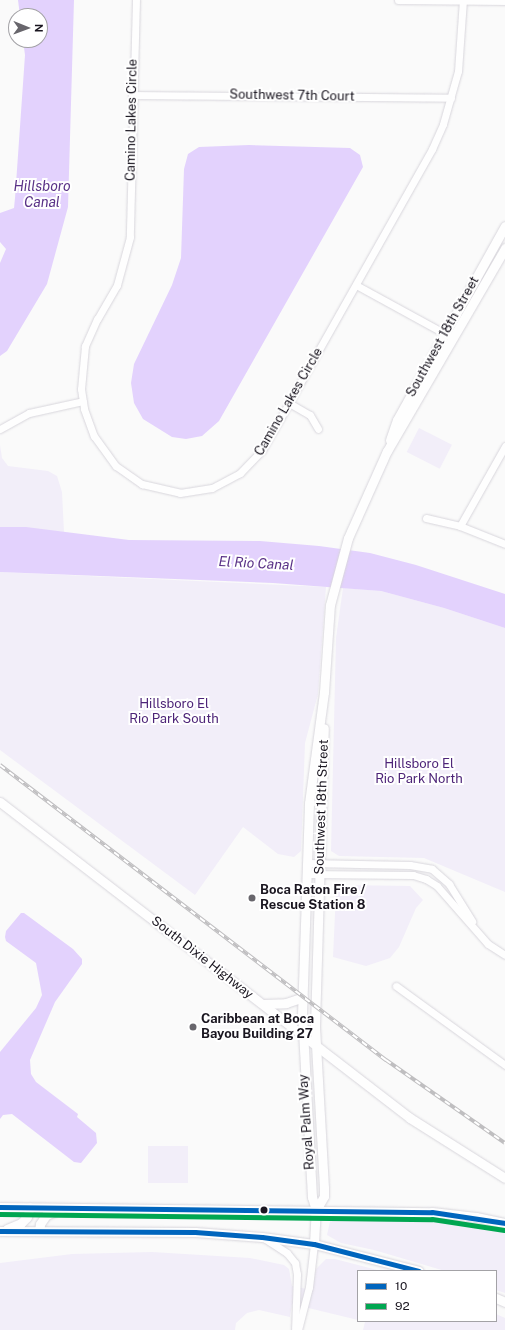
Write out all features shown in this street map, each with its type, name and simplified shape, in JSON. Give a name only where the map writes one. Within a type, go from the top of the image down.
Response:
[{"type":"main road","name":"Southwest 18th Street","points":[[315,1043],[324,692],[330,605],[348,538],[387,451],[397,420],[505,226]]},
{"type":"main road","name":"Southwest 18th Street","points":[[387,451],[505,248]]},
{"type":"main road","name":"Southwest 18th Street","points":[[302,1034],[310,799],[324,692]]},
{"type":"main road","name":"South Dixie Highway","points":[[0,802],[315,1043],[410,1118],[505,1178]]},
{"type":"main road","points":[[263,1004],[286,1004],[303,997]]},
{"type":"main road","name":"Royal Palm Way","points":[[302,1034],[312,1197],[316,1210],[314,1244]]},
{"type":"main road","name":"Royal Palm Way","points":[[315,1043],[324,1188],[324,1196],[316,1210]]},
{"type":"main road","points":[[0,1207],[432,1212],[476,1217],[505,1223]]},
{"type":"main road","points":[[1,1231],[21,1223],[27,1217],[30,1207]]},
{"type":"main road","points":[[39,1231],[40,1224],[46,1215],[66,1207]]},
{"type":"main road","points":[[1,1231],[195,1232],[262,1237],[314,1244],[415,1270]]},
{"type":"street","name":"Camino Lakes Circle","points":[[136,0],[132,95],[130,237],[117,285],[96,319],[85,346],[81,374],[82,402],[94,436],[116,466],[142,484],[165,491],[180,493],[212,488],[240,474],[262,450],[424,165],[451,98],[462,45],[464,0]]},
{"type":"street","points":[[398,0],[505,1]]},
{"type":"street","name":"Southwest 7th Court","points":[[132,95],[451,98]]},
{"type":"street","points":[[356,285],[454,338]]},
{"type":"street","points":[[0,430],[29,413],[82,402]]},
{"type":"street","points":[[289,403],[310,415],[318,429]]},
{"type":"street","points":[[460,526],[505,446]]},
{"type":"street","points":[[426,518],[460,526],[505,544]]},
{"type":"street","points":[[308,863],[422,866],[445,879],[459,899],[475,928]]},
{"type":"street","points":[[307,874],[413,875],[426,879],[437,886],[488,944],[505,955]]},
{"type":"street","points":[[437,886],[445,879]]},
{"type":"street","points":[[453,905],[459,899]]},
{"type":"street","points":[[396,986],[505,1065]]},
{"type":"street","points":[[262,1237],[292,1258],[297,1274],[295,1330]]},
{"type":"street","name":"Royal Palm Way","points":[[298,1330],[311,1274],[314,1244]]},
{"type":"street","points":[[297,1274],[311,1274]]},
{"type":"green space","points":[[419,428],[452,445],[440,469],[407,452]]},
{"type":"green space","points":[[0,445],[2,458],[8,466],[48,471],[57,476],[62,492],[64,532],[0,527]]},
{"type":"green space","name":"Hillsboro El Rio Park South","points":[[0,572],[326,587],[318,694],[305,743],[301,851],[294,857],[278,854],[243,827],[195,895],[0,750]]},
{"type":"green space","name":"Hillsboro El Rio Park North","points":[[343,588],[381,591],[444,608],[505,628],[505,892],[424,858],[339,856],[331,851],[336,638]]},
{"type":"green space","points":[[342,885],[410,886],[423,900],[416,908],[399,947],[390,958],[366,966],[333,957],[336,892]]},
{"type":"green space","points":[[148,1146],[188,1146],[188,1183],[148,1183]]},
{"type":"green space","points":[[331,1217],[442,1220],[505,1231],[505,1293],[497,1290],[497,1270],[442,1270],[374,1250],[341,1243],[327,1235]]},
{"type":"green space","points":[[152,1252],[250,1258],[284,1265],[289,1269],[292,1286],[312,1290],[316,1269],[326,1259],[335,1259],[377,1270],[357,1270],[357,1320],[292,1304],[290,1317],[259,1310],[247,1313],[236,1323],[235,1330],[0,1330],[0,1263],[72,1254]]},
{"type":"green space","points":[[497,1314],[505,1318],[505,1330],[363,1330],[365,1322],[497,1322]]},
{"type":"water","name":"Hillsboro Canal","points":[[18,0],[74,0],[68,207],[47,284],[7,351],[0,356],[0,263],[6,249],[0,242],[0,213],[14,208],[25,55],[24,48],[48,48],[48,8],[19,8]]},
{"type":"water","points":[[249,145],[350,148],[360,155],[363,167],[219,421],[202,436],[186,439],[172,437],[143,419],[134,403],[131,383],[134,364],[172,285],[181,258],[184,169],[188,154],[199,147]]},
{"type":"water","name":"El Rio Canal","points":[[0,527],[26,527],[129,540],[260,541],[319,546],[370,553],[416,565],[505,594],[505,628],[444,608],[381,591],[273,583],[0,572]]},
{"type":"water","points":[[21,913],[24,913],[73,949],[82,959],[82,964],[55,1002],[30,1060],[31,1074],[36,1082],[78,1114],[77,1117],[96,1133],[97,1143],[81,1163],[74,1162],[12,1114],[3,1115],[0,1119],[0,1052],[36,1008],[42,995],[36,963],[6,941],[6,931]]},
{"type":"railway","points":[[0,765],[386,1060],[505,1143]]},
{"type":"transit line","name":"10","points":[[0,1207],[432,1212],[505,1223]]},
{"type":"transit line","name":"92","points":[[0,1214],[432,1219],[504,1230]]},
{"type":"transit line","name":"10","points":[[0,1231],[195,1232],[262,1237],[314,1244],[415,1270]]},
{"type":"place","name":"Boca Raton Fire / Rescue Station 8","points":[[252,898]]},
{"type":"place","name":"Caribbean at Boca Bayou Building 27","points":[[193,1027]]}]
